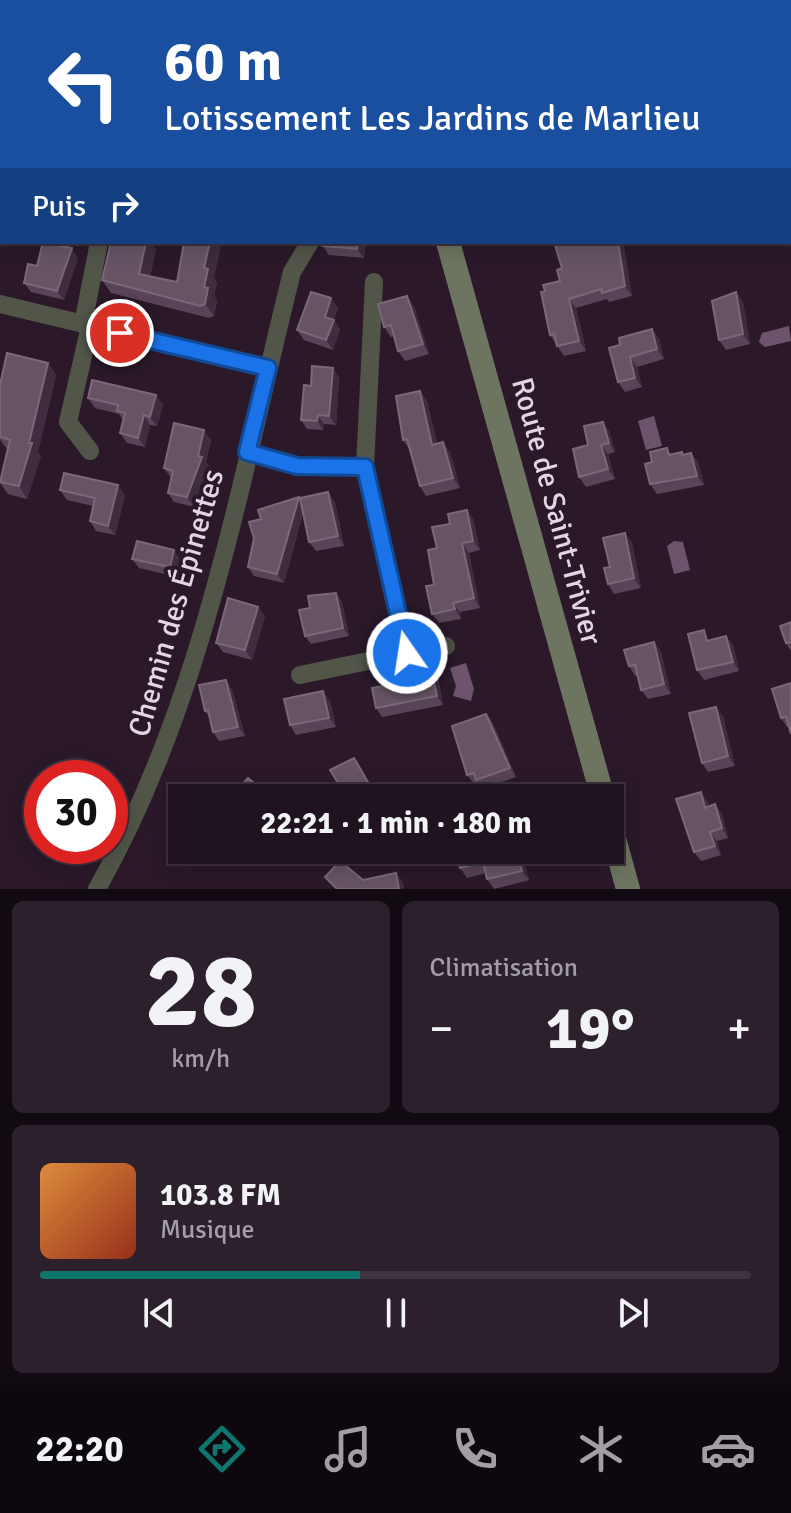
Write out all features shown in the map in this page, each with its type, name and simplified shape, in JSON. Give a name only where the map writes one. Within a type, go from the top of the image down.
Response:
[{"type":"main road","name":"Route de Saint-Trivier","points":[[449,244],[599,784]]},
{"type":"main road","points":[[621,864],[628,889]]},
{"type":"street","points":[[90,451],[68,422],[99,244]]},
{"type":"street","name":"Chemin des Épinettes","points":[[97,889],[161,761],[201,637],[292,272],[309,244]]},
{"type":"street","points":[[374,282],[365,467],[407,653]]},
{"type":"street","points":[[0,304],[268,368]]},
{"type":"street","points":[[247,452],[297,466],[365,467]]},
{"type":"street","points":[[300,675],[446,646]]},
{"type":"shaded area","points":[[789,326],[791,341],[765,347],[759,342],[762,333]]},
{"type":"shaded area","points":[[654,416],[662,446],[646,450],[638,421]]},
{"type":"shaded area","points":[[674,541],[683,542],[690,570],[674,574],[667,546]]},
{"type":"shaded area","points":[[466,663],[474,689],[471,701],[453,696],[456,686],[450,668]]},
{"type":"building","points":[[42,244],[72,248],[57,291],[24,283],[28,264],[37,266]]},
{"type":"building","points":[[111,244],[146,244],[139,274],[177,282],[184,244],[210,244],[204,268],[208,269],[204,287],[208,288],[205,304],[200,306],[102,280]]},
{"type":"building","points":[[324,244],[358,244],[357,249],[323,246]]},
{"type":"building","points":[[555,244],[618,244],[625,286],[602,293],[601,289],[569,299],[579,341],[557,346],[554,334],[550,335],[541,292],[545,291],[543,285],[560,281],[557,270],[562,268]]},
{"type":"building","points":[[311,292],[331,298],[325,317],[334,320],[326,340],[297,330]]},
{"type":"building","points":[[736,292],[743,334],[719,340],[712,301]]},
{"type":"building","points":[[407,296],[423,344],[398,351],[391,325],[384,327],[378,304]]},
{"type":"building","points":[[652,329],[657,349],[630,357],[635,378],[618,382],[609,348],[620,345],[619,338]]},
{"type":"building","points":[[7,353],[48,363],[29,443],[32,443],[19,486],[0,482],[10,440],[0,437],[0,385]]},
{"type":"building","points":[[312,366],[333,368],[329,416],[318,415],[317,421],[301,420],[304,385],[311,386]]},
{"type":"building","points":[[92,380],[156,395],[150,417],[144,415],[138,438],[120,433],[125,413],[117,411],[118,405],[88,398]]},
{"type":"building","points":[[420,391],[432,445],[443,442],[453,478],[420,486],[407,439],[403,440],[396,396]]},
{"type":"building","points":[[603,422],[609,443],[601,445],[608,469],[579,477],[573,449],[588,445],[584,426]]},
{"type":"building","points":[[174,423],[204,430],[198,456],[202,457],[187,497],[168,493],[173,471],[164,468]]},
{"type":"building","points":[[667,448],[669,455],[691,453],[697,476],[650,484],[645,464],[652,462],[650,452]]},
{"type":"building","points":[[64,473],[118,485],[108,526],[90,521],[95,498],[60,490]]},
{"type":"building","points":[[328,492],[338,536],[309,542],[300,498]]},
{"type":"building","points":[[299,497],[277,574],[248,567],[254,538],[249,522],[261,519],[258,510]]},
{"type":"building","points":[[467,510],[473,541],[462,543],[474,598],[453,603],[455,609],[432,614],[426,586],[434,585],[428,550],[437,548],[432,527],[450,524],[448,514]]},
{"type":"building","points":[[625,533],[634,578],[608,584],[604,568],[610,567],[603,538]]},
{"type":"building","points":[[137,541],[174,550],[170,567],[132,559]]},
{"type":"building","points":[[336,593],[343,628],[305,636],[299,610],[310,608],[308,596]]},
{"type":"building","points":[[228,598],[258,607],[245,650],[216,643]]},
{"type":"building","points":[[791,622],[791,642],[786,643],[780,626]]},
{"type":"building","points":[[704,630],[707,641],[726,636],[733,662],[697,670],[688,634]]},
{"type":"building","points":[[654,642],[664,684],[641,690],[635,665],[629,666],[624,650]]},
{"type":"building","points":[[410,665],[412,673],[431,669],[437,696],[376,708],[372,688],[393,684],[390,669]]},
{"type":"building","points":[[226,680],[238,727],[213,732],[199,685]]},
{"type":"building","points":[[791,683],[791,734],[786,716],[781,718],[772,689]]},
{"type":"building","points":[[323,691],[329,718],[290,725],[284,699]]},
{"type":"building","points":[[716,707],[728,756],[702,763],[689,713]]},
{"type":"building","points":[[486,714],[510,768],[476,780],[474,773],[467,775],[452,726]]},
{"type":"building","points":[[354,758],[369,784],[338,784],[330,770]]},
{"type":"building","points":[[701,792],[705,808],[715,804],[722,828],[710,832],[715,846],[694,852],[676,799]]},
{"type":"building","points":[[337,864],[344,864],[363,880],[396,873],[399,889],[337,889],[325,877]]},
{"type":"building","points":[[483,864],[520,864],[522,871],[487,879]]},
{"type":"route","points":[[120,333],[268,368],[247,452],[297,466],[365,467],[407,653]]}]
